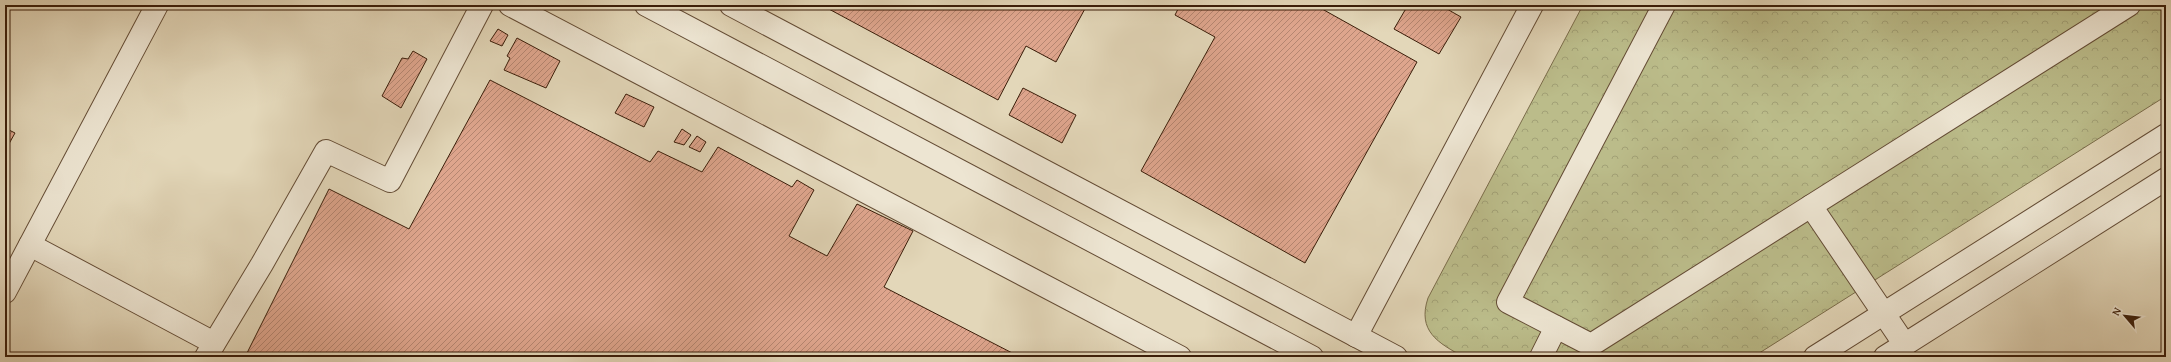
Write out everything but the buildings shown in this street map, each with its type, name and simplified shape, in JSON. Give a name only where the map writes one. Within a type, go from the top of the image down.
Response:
[{"type":"street","points":[[5,292],[157,5]]},
{"type":"street","points":[[30,245],[210,350],[262,264],[326,151],[390,181],[482,5]]},
{"type":"street","points":[[510,5],[645,78],[1180,357]]},
{"type":"street","points":[[646,5],[1312,357]]},
{"type":"street","points":[[731,5],[1396,357]]},
{"type":"street","points":[[1356,336],[1532,5]]},
{"type":"street","points":[[1664,5],[1508,302],[1591,345],[2129,5]]},
{"type":"street","points":[[1815,357],[2166,135]]},
{"type":"street","points":[[1885,357],[2166,179]]},
{"type":"street","points":[[1811,206],[1904,345]]},
{"type":"street","points":[[1541,357],[1556,327]]},
{"type":"green space","points":[[1583,5],[2166,5],[2166,96],[1753,357],[1464,357],[1446,347],[1432,335],[1425,319],[1425,309],[1428,298]]}]
